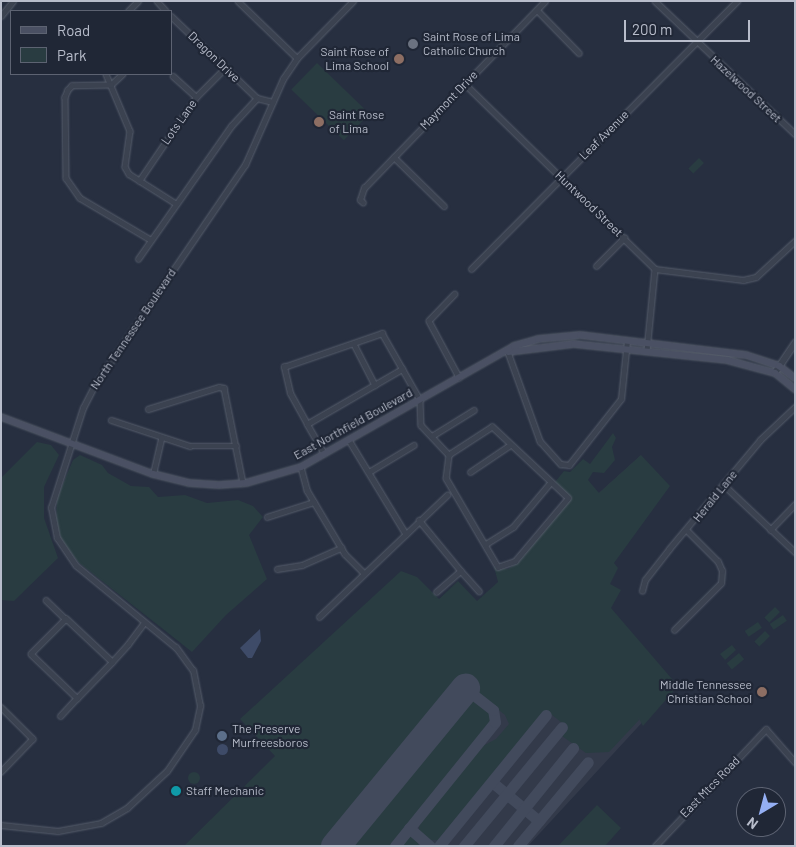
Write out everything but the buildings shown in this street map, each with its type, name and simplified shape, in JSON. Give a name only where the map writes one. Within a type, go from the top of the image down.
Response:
[{"type":"main road","name":"East Northfield Boulevard","points":[[1,417],[153,474],[189,483],[243,483],[301,467],[459,377],[508,352],[514,346],[560,336],[627,340],[746,355],[779,366],[795,378]]},
{"type":"main road","name":"East Northfield Boulevard","points":[[508,352],[574,344],[647,350],[727,360],[775,373],[795,389]]},
{"type":"street","points":[[1,16],[13,1]]},
{"type":"street","points":[[129,10],[138,1]]},
{"type":"street","points":[[238,1],[297,58]]},
{"type":"street","name":"North Tennessee Boulevard","points":[[1,824],[58,831],[101,823],[127,808],[167,771],[185,748],[199,717],[199,689],[193,671],[176,648],[76,566],[57,538],[51,508],[70,444],[94,386],[245,165],[273,102],[297,58],[353,1]]},
{"type":"street","name":"Maymont Drive","points":[[363,202],[360,200],[364,188],[545,1]]},
{"type":"street","name":"Hazelwood Street","points":[[655,1],[795,134]]},
{"type":"street","name":"Leaf Avenue","points":[[471,269],[736,1]]},
{"type":"street","points":[[536,10],[580,53]]},
{"type":"street","name":"Dragon Drive","points":[[172,17],[257,98]]},
{"type":"street","points":[[172,26],[176,22]]},
{"type":"street","name":"Lots Lane","points":[[139,180],[196,97],[225,68]]},
{"type":"street","points":[[107,75],[130,131],[125,167],[139,180],[175,203]]},
{"type":"street","points":[[122,75],[112,85],[94,88],[72,86],[68,90],[65,97],[66,178],[80,198],[151,240]]},
{"type":"street","points":[[173,76],[196,97]]},
{"type":"street","name":"Huntwood Street","points":[[465,84],[654,269]]},
{"type":"street","points":[[138,259],[230,126],[257,98],[273,102]]},
{"type":"street","points":[[394,157],[444,206]]},
{"type":"street","points":[[596,266],[624,238]]},
{"type":"street","points":[[647,350],[654,269],[743,280],[756,277],[795,241]]},
{"type":"street","points":[[455,294],[429,321],[459,377]]},
{"type":"street","points":[[324,454],[290,393],[284,367],[382,333],[420,400],[421,425],[449,455],[446,478],[498,567],[515,562],[568,498],[492,427],[449,455]]},
{"type":"street","points":[[508,352],[540,440],[561,464],[569,465],[621,399],[627,340]]},
{"type":"street","points":[[775,373],[795,343]]},
{"type":"street","points":[[354,344],[375,385]]},
{"type":"street","points":[[307,424],[402,369]]},
{"type":"street","points":[[148,409],[219,387],[224,388],[243,483]]},
{"type":"street","name":"Herald Lane","points":[[642,591],[645,580],[760,440],[795,407]]},
{"type":"street","points":[[432,436],[474,410]]},
{"type":"street","points":[[111,420],[190,446],[237,446]]},
{"type":"street","points":[[153,474],[161,438]]},
{"type":"street","points":[[349,440],[406,534]]},
{"type":"street","points":[[369,472],[414,445]]},
{"type":"street","points":[[470,472],[510,445]]},
{"type":"street","points":[[301,467],[314,502],[341,548],[363,572]]},
{"type":"street","points":[[486,544],[513,527],[550,483]]},
{"type":"street","points":[[724,485],[795,552]]},
{"type":"street","points":[[319,617],[363,572],[447,495]]},
{"type":"street","points":[[266,517],[314,502]]},
{"type":"street","points":[[770,530],[795,504]]},
{"type":"street","points":[[419,520],[479,591]]},
{"type":"street","points":[[674,630],[721,583],[722,571],[718,562],[687,531]]},
{"type":"street","points":[[277,569],[302,565],[341,548]]},
{"type":"street","points":[[437,592],[462,571]]},
{"type":"street","points":[[46,600],[112,662]]},
{"type":"street","points":[[66,619],[32,654],[77,698]]},
{"type":"street","points":[[60,716],[112,662],[144,623]]},
{"type":"street","points":[[1,707],[33,738],[1,772]]},
{"type":"street","name":"East Mtcs Road","points":[[654,846],[766,729],[795,762]]},
{"type":"shaded area","points":[[641,455],[588,590],[674,688],[528,846],[253,846],[456,622]]},
{"type":"green space","points":[[317,63],[370,114],[344,140],[291,90]]},
{"type":"green space","points":[[699,158],[704,163],[693,174],[688,169]]},
{"type":"green space","points":[[613,433],[616,438],[612,447],[615,460],[604,473],[593,472],[588,480],[599,493],[641,455],[670,486],[614,563],[618,568],[610,584],[621,590],[611,608],[678,686],[643,726],[638,717],[639,720],[609,752],[586,753],[562,736],[567,727],[546,710],[438,840],[428,840],[419,831],[420,819],[481,747],[496,739],[509,724],[505,715],[459,678],[323,846],[184,846],[275,756],[240,719],[401,571],[417,577],[439,599],[458,581],[477,601],[498,582],[494,567],[508,569],[519,562],[571,497],[555,482],[564,471],[570,472],[583,459],[590,464]]},
{"type":"green space","points":[[37,442],[51,445],[59,455],[44,487],[44,518],[58,558],[14,601],[1,600],[1,478]]},
{"type":"green space","points":[[80,455],[102,465],[108,473],[131,486],[149,487],[158,497],[185,495],[207,503],[238,500],[253,506],[263,517],[249,535],[267,579],[226,615],[192,652],[78,562],[62,541],[56,522],[57,498],[73,460]]},
{"type":"green space","points":[[775,607],[780,612],[769,623],[764,618]]},
{"type":"green space","points":[[783,615],[787,621],[774,630],[770,624]]},
{"type":"green space","points":[[758,622],[762,628],[749,637],[745,631]]},
{"type":"green space","points":[[765,631],[770,636],[759,647],[754,642]]},
{"type":"green space","points":[[732,645],[736,650],[725,660],[720,654]]},
{"type":"green space","points":[[739,653],[744,659],[732,669],[727,663]]},
{"type":"green space","points":[[475,700],[489,710],[491,723],[390,846],[347,846],[466,701]]},
{"type":"green space","points":[[192,772],[196,772],[200,778],[196,784],[192,784],[188,780],[188,776]]},
{"type":"green space","points":[[597,805],[621,828],[605,846],[558,846]]},
{"type":"green space","points":[[410,837],[415,837],[419,846],[399,846]]},
{"type":"water","points":[[260,629],[261,641],[252,658],[248,658],[240,648]]},
{"type":"water","points":[[222,743],[228,749],[222,755],[216,749]]},
{"type":"taxiway","points":[[395,846],[495,722],[493,710],[465,688]]},
{"type":"taxiway","points":[[439,846],[546,715]]},
{"type":"taxiway","points":[[464,846],[562,727]]},
{"type":"taxiway","points":[[494,846],[573,748]]},
{"type":"taxiway","points":[[518,846],[588,762]]},
{"type":"taxiway","points":[[492,782],[539,821]]},
{"type":"taxiway","points":[[409,828],[430,846]]},
{"type":"runway","points":[[335,846],[465,688]]},
{"type":"place","name":"Saint Rose of Lima Catholic Church","points":[[413,44]]},
{"type":"place","name":"Saint Rose of Lima School","points":[[399,59]]},
{"type":"place","name":"Saint Rose of Lima","points":[[319,122]]},
{"type":"place","name":"Middle Tennessee Christian School","points":[[762,692]]},
{"type":"place","name":"The Preserve Murfreesboros","points":[[222,736]]},
{"type":"place","name":"Staff Mechanic","points":[[176,791]]}]
